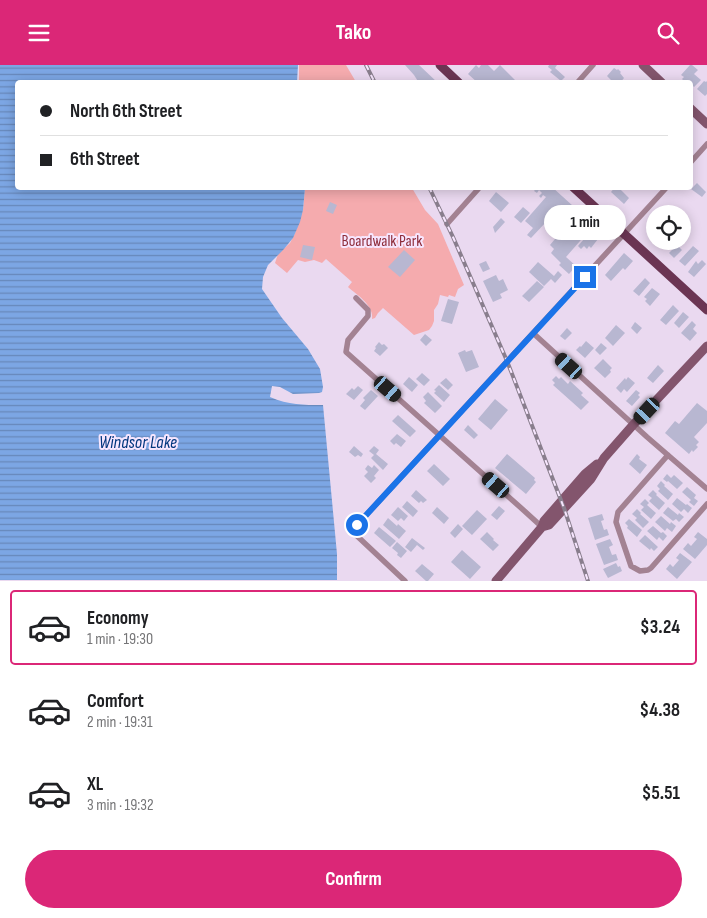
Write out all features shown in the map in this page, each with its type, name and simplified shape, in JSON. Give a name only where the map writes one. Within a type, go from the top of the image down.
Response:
[{"type":"main road","points":[[440,65],[456,80]]},
{"type":"main road","points":[[643,65],[659,80]]},
{"type":"main road","points":[[693,111],[707,124]]},
{"type":"main road","points":[[576,190],[707,310]]},
{"type":"main road","points":[[496,581],[585,474],[604,458],[707,346]]},
{"type":"street","points":[[580,80],[593,65]]},
{"type":"street","points":[[693,160],[707,144]]},
{"type":"street","points":[[447,224],[477,190]]},
{"type":"street","points":[[405,581],[356,535],[357,525],[664,190]]},
{"type":"street","points":[[356,299],[369,313],[368,318],[348,340],[346,352],[542,527]]},
{"type":"street","points":[[532,333],[707,489]]},
{"type":"street","points":[[668,455],[618,512],[616,522],[631,566],[640,571],[651,568],[707,504]]},
{"type":"green space","points":[[299,65],[346,65],[355,80],[299,80]]},
{"type":"green space","name":"Boardwalk Park","points":[[305,190],[413,190],[425,210],[438,224],[464,285],[458,289],[455,297],[440,295],[434,310],[434,321],[429,330],[414,335],[383,308],[372,319],[368,305],[348,287],[352,282],[326,259],[322,263],[314,260],[305,262],[298,260],[287,273],[275,263],[278,254],[290,243],[303,210]]},
{"type":"water","name":"Windsor Lake","points":[[0,65],[298,65],[297,80],[15,80],[15,190],[305,190],[300,222],[293,238],[268,265],[263,277],[262,289],[282,318],[308,349],[320,369],[323,387],[322,392],[319,393],[293,394],[280,387],[272,386],[270,397],[296,404],[323,405],[337,554],[337,580],[0,580]]},
{"type":"building","points":[[405,65],[419,65],[435,80],[417,80]]},
{"type":"building","points":[[476,65],[479,68],[481,65],[488,65],[494,71],[500,65],[515,80],[475,80],[468,74]]},
{"type":"building","points":[[549,65],[557,65],[555,68],[565,77],[560,80],[550,72],[552,70],[548,67]]},
{"type":"building","points":[[692,65],[698,70],[694,74],[701,80],[694,87],[693,80],[683,80],[684,77],[681,75]]},
{"type":"building","points":[[614,68],[621,72],[624,78],[622,80],[611,80],[607,76]]},
{"type":"building","points":[[704,81],[707,81],[707,94],[705,96],[697,89]]},
{"type":"building","points":[[697,183],[706,192],[702,197],[692,190]]},
{"type":"building","points":[[539,190],[555,190],[594,225],[566,257],[576,266],[569,274],[559,265],[561,263],[551,253],[554,249],[550,245],[564,228],[559,224],[561,222],[556,217],[550,224],[547,221],[531,238],[527,235],[533,228],[525,221],[546,197],[543,195],[541,198],[539,196],[542,193]]},
{"type":"building","points":[[613,190],[621,190],[629,198],[624,204],[611,192]]},
{"type":"building","points":[[496,192],[509,203],[501,212],[489,201]]},
{"type":"building","points":[[330,202],[337,205],[333,214],[326,211]]},
{"type":"building","points":[[523,207],[530,213],[521,223],[514,217]]},
{"type":"building","points":[[501,218],[505,222],[495,233],[493,227]]},
{"type":"building","points":[[590,232],[598,239],[591,248],[589,246],[587,249],[584,246],[581,249],[578,246]]},
{"type":"building","points":[[303,245],[315,247],[312,260],[300,257]]},
{"type":"building","points":[[693,246],[699,251],[685,266],[679,261]]},
{"type":"building","points":[[404,250],[415,260],[400,277],[388,267]]},
{"type":"building","points":[[672,250],[682,250],[674,258],[669,253]]},
{"type":"building","points":[[624,253],[633,261],[625,270],[623,268],[611,281],[605,275]]},
{"type":"building","points":[[702,260],[706,264],[694,277],[688,272],[696,261],[698,264]]},
{"type":"building","points":[[486,261],[490,269],[483,272],[479,264]]},
{"type":"building","points":[[538,262],[554,276],[558,271],[562,275],[555,283],[551,279],[544,286],[529,272]]},
{"type":"building","points":[[496,275],[499,281],[503,279],[508,290],[500,294],[502,298],[493,302],[483,281]]},
{"type":"building","points":[[645,278],[650,283],[639,296],[633,291]]},
{"type":"building","points":[[537,281],[544,287],[529,302],[522,296]]},
{"type":"building","points":[[652,288],[660,294],[650,306],[644,297]]},
{"type":"building","points":[[448,299],[459,302],[452,324],[441,321]]},
{"type":"building","points":[[673,305],[679,311],[666,325],[660,320]]},
{"type":"building","points":[[683,312],[689,317],[679,328],[674,323]]},
{"type":"building","points":[[692,321],[696,325],[693,329],[697,333],[690,341],[681,333]]},
{"type":"building","points":[[635,322],[642,328],[637,334],[631,328]]},
{"type":"building","points":[[616,325],[625,333],[613,346],[605,338]]},
{"type":"building","points":[[567,328],[572,333],[565,340],[560,336]]},
{"type":"building","points":[[425,334],[432,340],[426,346],[420,340]]},
{"type":"building","points":[[586,341],[594,348],[585,358],[576,350]]},
{"type":"building","points":[[379,342],[388,348],[380,356],[374,351]]},
{"type":"building","points":[[601,343],[607,348],[600,355],[595,350]]},
{"type":"building","points":[[465,350],[466,352],[472,350],[479,367],[466,372],[458,353]]},
{"type":"building","points":[[603,359],[612,368],[605,378],[594,368]]},
{"type":"building","points":[[658,365],[664,371],[653,383],[647,378]]},
{"type":"building","points":[[422,373],[430,380],[424,386],[416,379]]},
{"type":"building","points":[[556,376],[559,379],[561,377],[568,384],[570,381],[583,393],[581,395],[589,402],[581,410],[553,385],[555,383],[552,380]]},
{"type":"building","points":[[409,377],[418,385],[412,392],[403,384]]},
{"type":"building","points":[[628,377],[635,383],[627,392],[624,389],[621,393],[616,388]]},
{"type":"building","points":[[446,378],[453,385],[448,390],[440,383]]},
{"type":"building","points":[[439,385],[450,395],[444,402],[434,393],[436,391],[434,390]]},
{"type":"building","points":[[358,386],[363,390],[354,400],[346,394],[352,388],[354,390]]},
{"type":"building","points":[[371,390],[378,396],[365,410],[360,406],[365,400],[363,398]]},
{"type":"building","points":[[636,390],[640,393],[638,395],[640,397],[632,406],[626,401]]},
{"type":"building","points":[[428,392],[442,406],[435,413],[424,403],[426,401],[423,397]]},
{"type":"building","points":[[495,399],[508,410],[491,430],[478,419]]},
{"type":"building","points":[[697,403],[707,411],[707,423],[694,437],[699,442],[696,445],[698,447],[689,454],[665,433],[675,421],[679,424]]},
{"type":"building","points":[[398,415],[416,431],[410,437],[392,421]]},
{"type":"building","points":[[468,425],[478,435],[474,439],[464,430]]},
{"type":"building","points":[[397,434],[406,441],[401,447],[396,443],[394,445],[390,441]]},
{"type":"building","points":[[354,446],[363,454],[361,457],[358,455],[355,457],[349,452]]},
{"type":"building","points":[[374,446],[379,450],[376,454],[388,464],[383,470],[371,458],[374,455],[369,451]]},
{"type":"building","points":[[507,454],[535,478],[536,482],[526,494],[495,468]]},
{"type":"building","points":[[637,454],[640,457],[639,459],[647,465],[640,474],[629,464]]},
{"type":"building","points":[[434,464],[450,479],[443,486],[427,471]]},
{"type":"building","points":[[368,465],[372,468],[374,465],[379,470],[374,476],[376,478],[371,483],[364,476],[368,472],[365,469]]},
{"type":"building","points":[[667,474],[671,478],[674,475],[683,483],[677,489],[663,479]]},
{"type":"building","points":[[661,481],[673,494],[668,500],[658,491],[660,489],[657,486]]},
{"type":"building","points":[[687,487],[696,495],[694,498],[698,501],[694,506],[689,502],[691,500],[682,492]]},
{"type":"building","points":[[416,490],[427,500],[419,503],[411,496]]},
{"type":"building","points":[[653,490],[665,503],[659,510],[649,501],[652,498],[648,495]]},
{"type":"building","points":[[677,498],[692,508],[688,513],[684,509],[681,512],[672,504]]},
{"type":"building","points":[[645,499],[649,503],[647,505],[656,513],[651,519],[641,510],[644,507],[640,504]]},
{"type":"building","points":[[407,501],[418,511],[413,517],[402,507]]},
{"type":"building","points":[[499,506],[505,511],[497,520],[491,515]]},
{"type":"building","points":[[398,507],[408,516],[404,521],[401,518],[398,521],[391,515]]},
{"type":"building","points":[[437,507],[449,518],[444,524],[432,513]]},
{"type":"building","points":[[668,507],[684,517],[679,522],[676,519],[673,521],[663,513]]},
{"type":"building","points":[[637,509],[649,522],[643,528],[632,514]]},
{"type":"building","points":[[477,510],[487,519],[472,535],[462,526]]},
{"type":"building","points":[[602,514],[604,520],[601,521],[604,530],[607,529],[609,535],[595,540],[588,518]]},
{"type":"building","points":[[661,516],[670,524],[671,522],[676,526],[672,532],[667,528],[665,531],[655,522]]},
{"type":"building","points":[[388,518],[406,531],[399,539],[383,525]]},
{"type":"building","points":[[629,519],[642,530],[637,537],[627,528],[628,526],[625,523]]},
{"type":"building","points":[[458,524],[463,529],[455,538],[450,533]]},
{"type":"building","points":[[653,526],[667,536],[663,541],[659,537],[657,540],[647,531]]},
{"type":"building","points":[[379,527],[396,541],[390,547],[374,533]]},
{"type":"building","points":[[487,532],[499,545],[493,551],[480,539]]},
{"type":"building","points":[[698,532],[707,539],[707,545],[695,559],[683,549],[688,543],[691,546],[697,539],[694,537]]},
{"type":"building","points":[[645,535],[658,547],[654,551],[639,541]]},
{"type":"building","points":[[412,538],[425,548],[423,550],[417,545],[411,552],[405,547]]},
{"type":"building","points":[[610,539],[613,545],[609,547],[612,555],[616,554],[618,560],[604,565],[596,544]]},
{"type":"building","points":[[397,542],[407,551],[401,558],[392,548]]},
{"type":"building","points":[[462,550],[481,567],[470,579],[451,562]]},
{"type":"building","points":[[680,553],[692,562],[677,579],[666,569],[670,564],[673,567],[679,560],[676,558]]},
{"type":"building","points":[[616,563],[622,571],[608,578],[603,569]]},
{"type":"building","points":[[422,564],[434,574],[428,581],[415,571]]},
{"type":"railway","points":[[366,65],[374,80]]},
{"type":"railway","points":[[430,190],[507,361],[564,508],[588,581]]},
{"type":"route","points":[[357,525],[585,277]]}]
